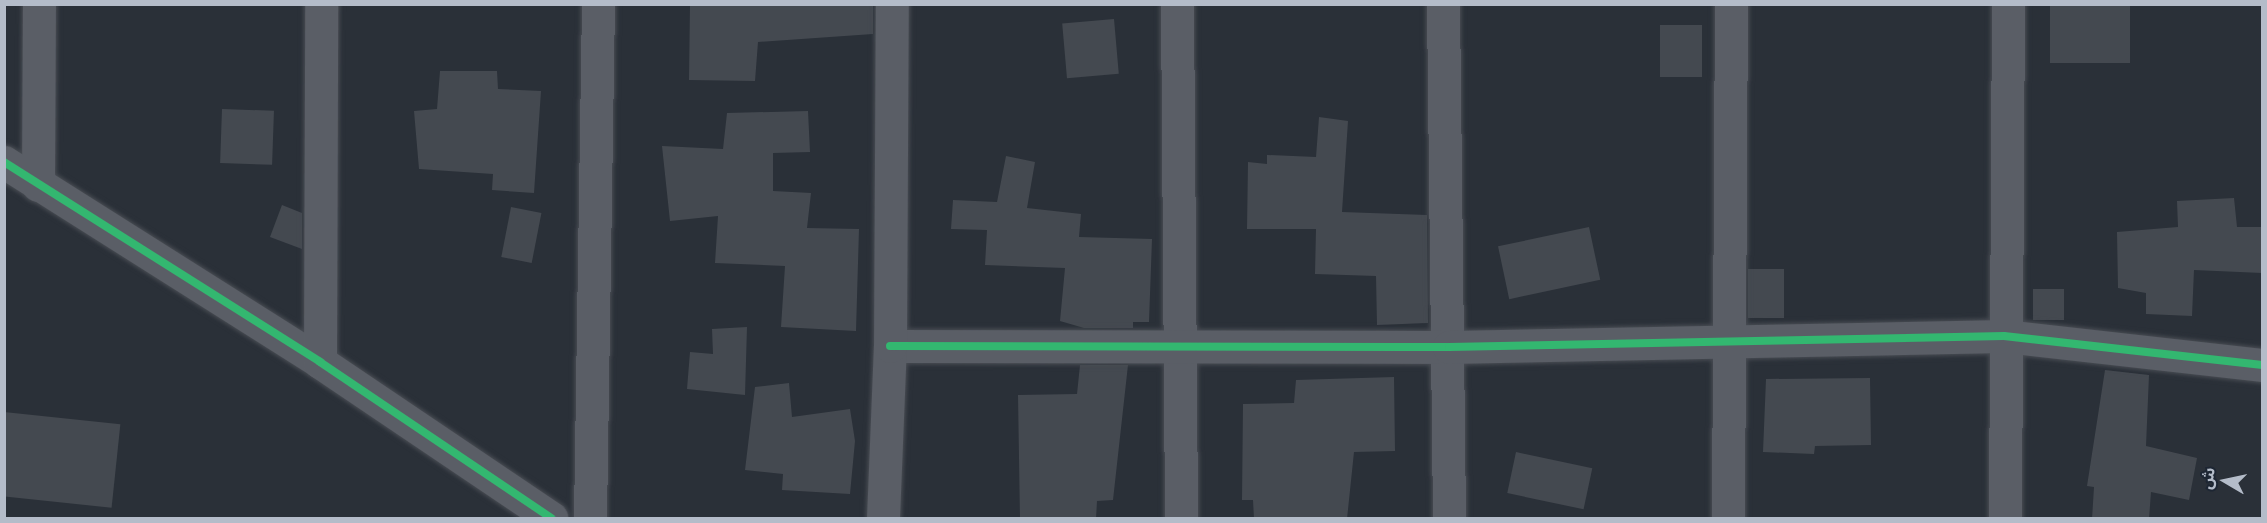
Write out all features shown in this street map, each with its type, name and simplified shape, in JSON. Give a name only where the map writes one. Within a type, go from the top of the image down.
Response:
[{"type":"street","points":[[38,185],[39,4]]},
{"type":"street","points":[[320,362],[321,4]]},
{"type":"street","points":[[590,519],[598,4]]},
{"type":"street","points":[[882,519],[890,346],[892,4]]},
{"type":"street","points":[[1177,4],[1182,345],[1181,519]]},
{"type":"street","points":[[1443,4],[1449,347],[1449,519]]},
{"type":"street","points":[[1728,519],[1731,4]]},
{"type":"street","points":[[2005,519],[2004,336],[2008,4]]},
{"type":"street","points":[[4,162],[320,362],[551,519]]},
{"type":"street","points":[[890,346],[1449,347],[2004,336],[2262,365]]},
{"type":"building","points":[[690,4],[873,4],[873,34],[758,42],[755,81],[689,80]]},
{"type":"building","points":[[2050,4],[2130,4],[2130,63],[2050,63]]},
{"type":"building","points":[[1114,19],[1119,74],[1067,78],[1062,24]]},
{"type":"building","points":[[1660,25],[1702,25],[1702,77],[1660,77]]},
{"type":"building","points":[[440,71],[497,71],[498,89],[541,91],[534,193],[492,190],[493,174],[419,169],[414,111],[437,109]]},
{"type":"building","points":[[222,109],[274,111],[272,165],[220,163]]},
{"type":"building","points":[[808,111],[810,152],[773,153],[773,191],[811,193],[807,228],[859,229],[856,331],[781,327],[785,266],[715,263],[718,216],[670,221],[662,146],[723,149],[727,113]]},
{"type":"building","points":[[1319,117],[1348,121],[1342,212],[1427,215],[1428,323],[1377,325],[1376,276],[1315,274],[1316,229],[1247,229],[1248,162],[1267,164],[1267,155],[1316,157]]},
{"type":"building","points":[[1006,156],[1035,162],[1027,208],[1081,214],[1079,237],[1152,239],[1149,322],[1133,322],[1133,328],[1084,328],[1060,321],[1065,268],[985,265],[987,230],[951,229],[953,200],[997,202]]},
{"type":"building","points":[[2234,198],[2237,227],[2262,227],[2262,273],[2194,270],[2192,316],[2146,314],[2146,293],[2118,288],[2117,232],[2178,227],[2177,201]]},
{"type":"building","points":[[282,205],[302,213],[302,249],[270,237]]},
{"type":"building","points":[[511,207],[541,213],[532,263],[501,257]]},
{"type":"building","points":[[1589,227],[1600,280],[1509,299],[1498,246]]},
{"type":"building","points":[[1748,269],[1784,269],[1784,318],[1748,318]]},
{"type":"building","points":[[2033,289],[2064,289],[2064,320],[2033,320]]},
{"type":"building","points":[[747,327],[745,395],[687,389],[690,352],[713,354],[712,329]]},
{"type":"building","points":[[1080,365],[1128,365],[1113,500],[1097,501],[1096,519],[1020,519],[1018,395],[1077,394]]},
{"type":"building","points":[[2105,370],[2149,375],[2146,446],[2197,458],[2189,500],[2151,492],[2149,519],[2092,519],[2094,487],[2087,486]]},
{"type":"building","points":[[1394,377],[1395,451],[1354,452],[1347,519],[1254,519],[1253,500],[1242,500],[1243,404],[1294,403],[1296,380]]},
{"type":"building","points":[[1870,378],[1871,445],[1815,446],[1814,454],[1763,452],[1766,379]]},
{"type":"building","points":[[789,383],[792,417],[850,409],[855,441],[850,494],[782,490],[783,474],[745,470],[755,387]]},
{"type":"building","points":[[4,412],[120,424],[112,508],[4,496]]},
{"type":"building","points":[[1516,452],[1592,468],[1584,509],[1507,493]]},
{"type":"cycle path","points":[[4,162],[320,362],[551,518]]},
{"type":"cycle path","points":[[890,346],[1449,347],[2004,336],[2262,365]]}]
